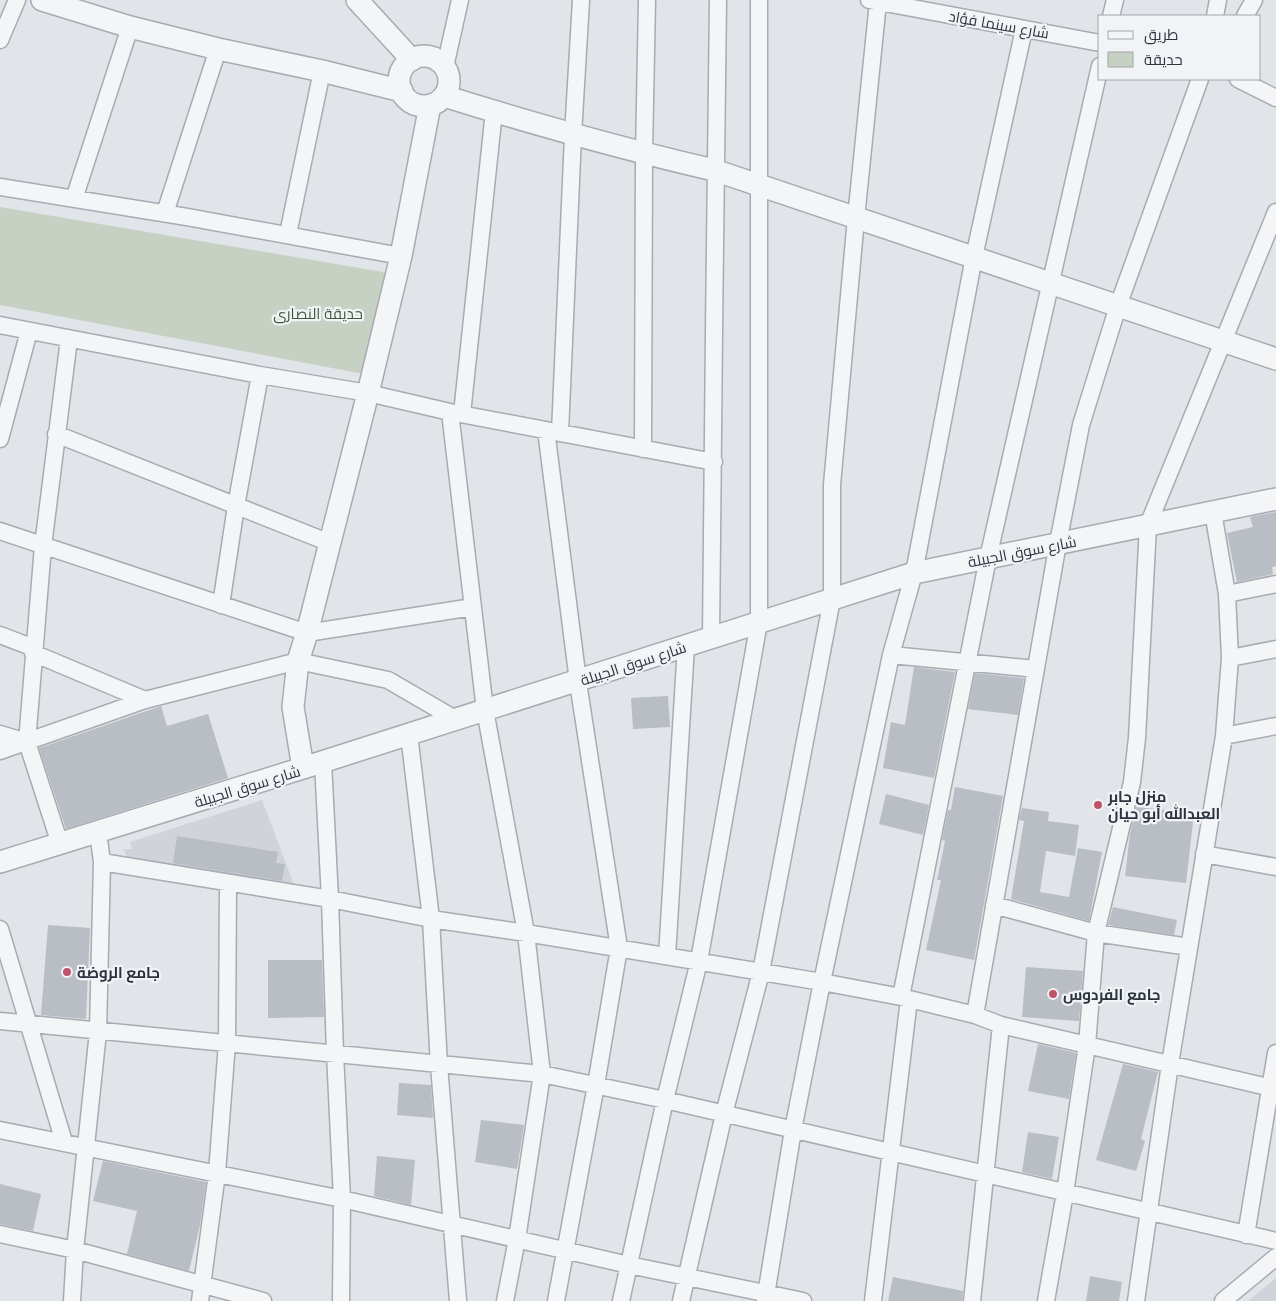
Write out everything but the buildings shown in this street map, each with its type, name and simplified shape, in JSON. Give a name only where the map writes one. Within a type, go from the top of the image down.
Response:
[{"type":"street","points":[[0,40],[17,0]]},
{"type":"street","points":[[42,0],[91,7],[130,27],[402,91]]},
{"type":"street","points":[[357,0],[412,60]]},
{"type":"street","points":[[444,67],[460,0]]},
{"type":"street","points":[[556,1301],[596,1086],[619,948],[578,680],[553,432],[581,0]]},
{"type":"street","points":[[643,449],[644,154],[647,0]]},
{"type":"street","points":[[710,638],[714,462],[714,170],[718,0]]},
{"type":"street","points":[[621,1301],[665,1100],[699,962],[759,622],[759,0]]},
{"type":"street","points":[[1111,15],[1115,0]]},
{"type":"street","points":[[1215,15],[1218,0]]},
{"type":"street","points":[[1246,15],[1254,0]]},
{"type":"street","points":[[681,1301],[724,1114],[761,972],[832,599],[832,485],[873,1]]},
{"type":"street","name":"شارع سينما فؤاد","points":[[873,1],[1098,43]]},
{"type":"street","points":[[74,199],[130,27]]},
{"type":"street","points":[[766,1297],[793,1130],[822,982],[892,656],[914,572],[974,258],[1024,29]]},
{"type":"street","points":[[165,213],[218,49]]},
{"type":"street","points":[[426,56],[433,58],[444,67],[449,81],[448,89],[437,101],[422,106],[406,98],[402,91],[400,77],[402,71],[412,60],[426,56]]},
{"type":"street","points":[[288,234],[322,71]]},
{"type":"street","points":[[873,1301],[891,1153],[905,998],[988,558],[1098,75]]},
{"type":"street","points":[[975,1015],[1080,425],[1118,306],[1200,80]]},
{"type":"street","points":[[1240,80],[1276,98]]},
{"type":"street","points":[[437,101],[494,112],[644,154],[714,170],[1276,360]]},
{"type":"street","points":[[303,768],[293,707],[298,661],[307,633],[368,393],[402,256],[437,101]]},
{"type":"street","points":[[494,112],[456,413],[473,607],[485,710],[526,933],[542,1074],[517,1239],[505,1301]]},
{"type":"street","points":[[0,187],[288,234],[402,256]]},
{"type":"street","points":[[1046,1301],[1065,1193],[1087,1045],[1096,933],[1132,782],[1137,738],[1148,525],[1276,212]]},
{"type":"street","points":[[0,325],[260,375],[368,393],[456,413],[714,462]]},
{"type":"street","points":[[0,439],[28,331]]},
{"type":"street","points":[[60,844],[27,742],[43,546],[56,434],[70,339]]},
{"type":"street","points":[[221,605],[236,506],[260,375]]},
{"type":"street","points":[[56,434],[330,543]]},
{"type":"street","name":"شارع سوق الجبيلة","points":[[0,862],[456,720],[914,572],[1276,500]]},
{"type":"street","points":[[1136,1301],[1170,1064],[1224,736],[1230,658],[1227,594],[1214,512]]},
{"type":"street","points":[[0,531],[307,633],[473,607]]},
{"type":"street","points":[[1227,594],[1276,584]]},
{"type":"street","points":[[0,636],[145,700]]},
{"type":"street","points":[[667,956],[686,646]]},
{"type":"street","points":[[1230,658],[1276,649]]},
{"type":"street","points":[[892,656],[1036,669]]},
{"type":"street","points":[[0,751],[145,700],[298,661],[388,680],[456,720]]},
{"type":"street","points":[[1224,736],[1276,726]]},
{"type":"street","points":[[0,734],[27,742]]},
{"type":"street","points":[[409,734],[431,919],[439,1065],[458,1301]]},
{"type":"street","points":[[323,762],[342,1199],[341,1301]]},
{"type":"street","points":[[72,1301],[75,1250],[98,1032],[102,862],[98,832]]},
{"type":"street","points":[[1204,854],[1276,866]]},
{"type":"street","points":[[102,862],[330,899],[431,919],[822,982],[905,998],[975,1015],[1001,1025],[1273,1088]]},
{"type":"street","points":[[200,1301],[217,1173],[227,1043],[228,883]]},
{"type":"street","points":[[994,905],[1096,933],[1189,947]]},
{"type":"street","points":[[0,929],[64,1142]]},
{"type":"street","points":[[0,1021],[542,1074],[665,1100],[1276,1241]]},
{"type":"street","points":[[972,1301],[1001,1025]]},
{"type":"street","points":[[1246,1234],[1273,1088],[1276,1054]]},
{"type":"street","points":[[0,1130],[342,1199],[766,1297],[803,1301]]},
{"type":"street","points":[[0,1234],[75,1250],[263,1301]]},
{"type":"street","points":[[1223,1301],[1276,1257]]},
{"type":"shaded area","points":[[262,800],[294,885],[128,859],[123,849],[132,849],[130,842]]},
{"type":"shaded area","points":[[1276,1278],[1276,1301],[1248,1301]]},
{"type":"green space","name":"حديقة النصارى","points":[[0,207],[389,273],[369,375],[0,305]]},
{"type":"place","name":"منزل جابر العبدالله أبو حيان","points":[[1098,805]]},
{"type":"place","name":"جامع الروضة","points":[[67,972]]},
{"type":"place","name":"جامع الفردوس","points":[[1053,994]]}]
